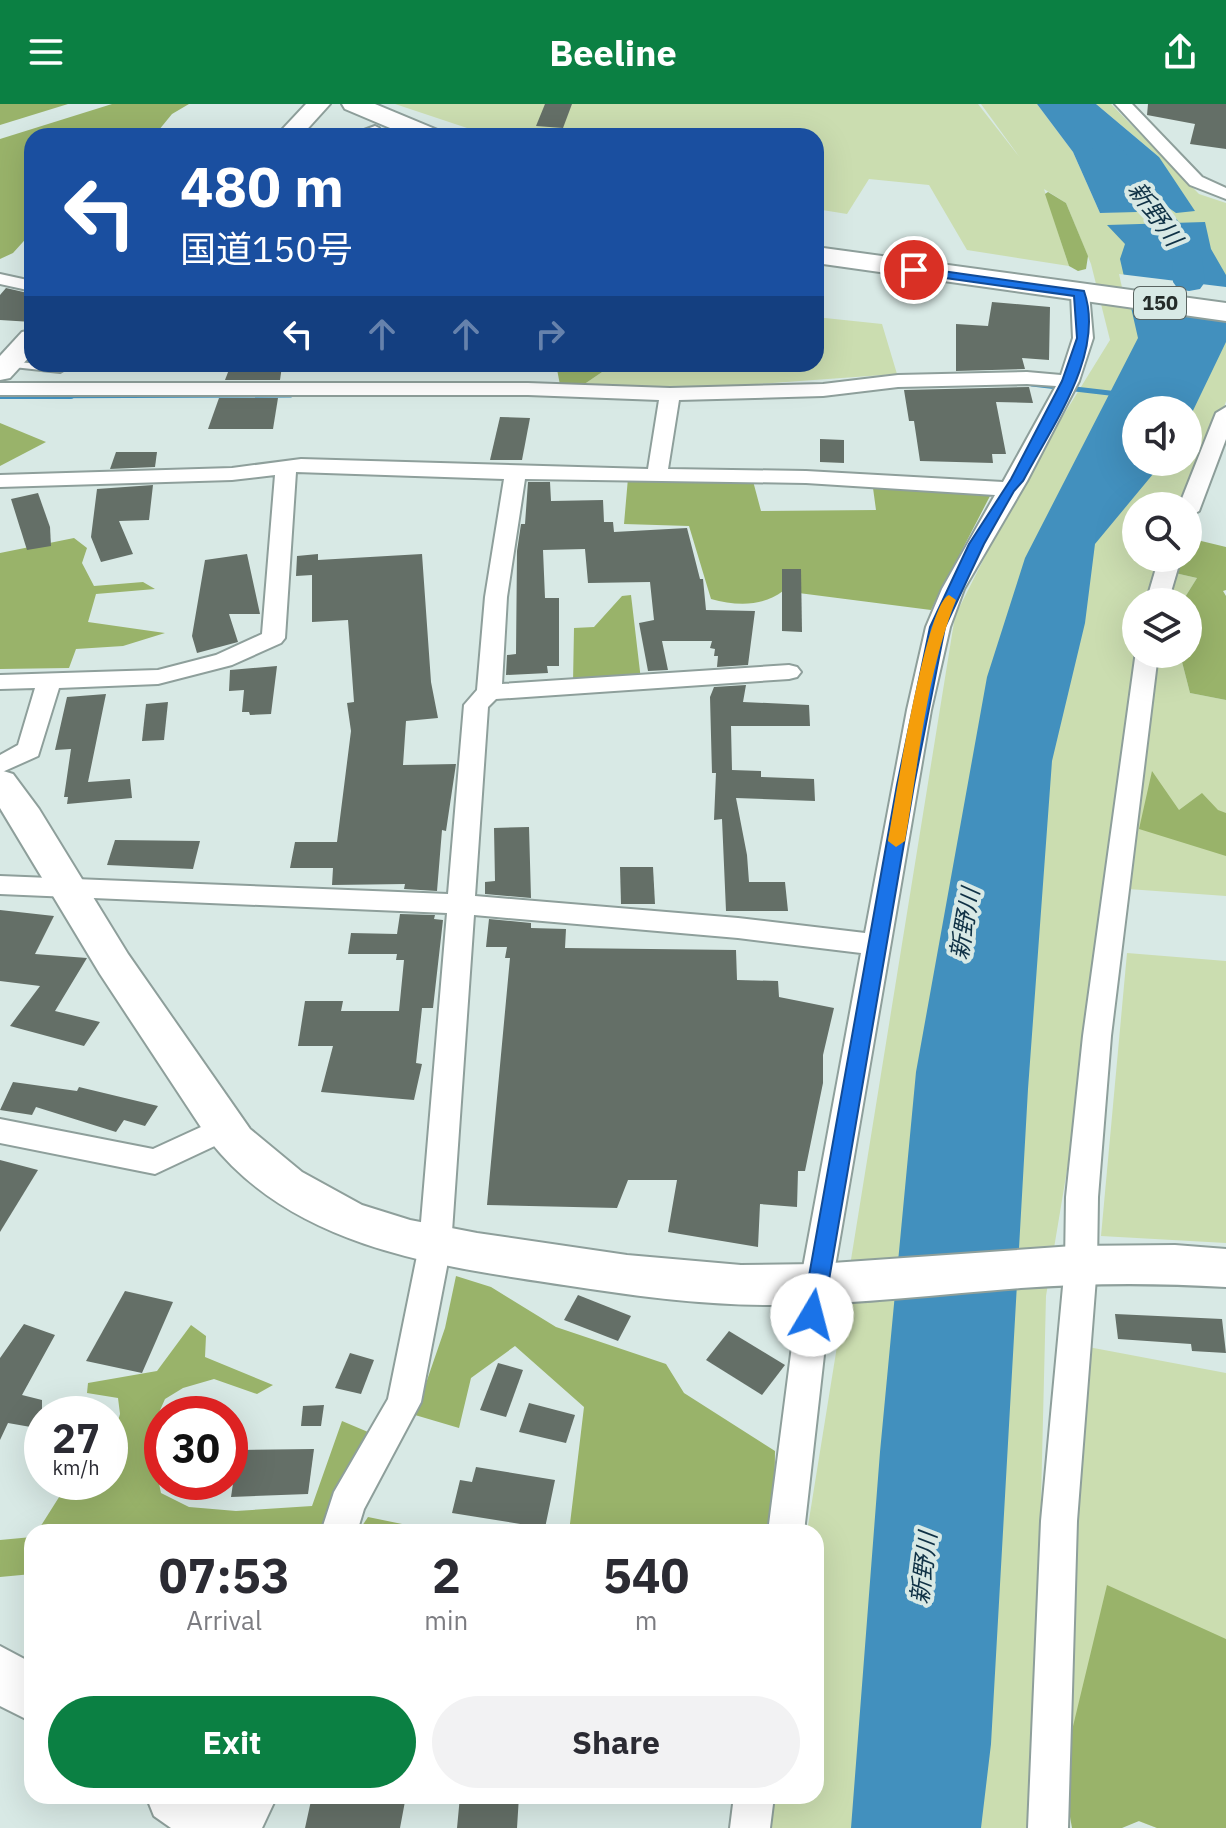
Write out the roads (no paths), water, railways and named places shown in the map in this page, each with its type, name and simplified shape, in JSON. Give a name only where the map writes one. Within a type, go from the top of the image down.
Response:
[{"type":"highway","points":[[320,104],[365,128]]},
{"type":"highway","points":[[354,104],[412,128]]},
{"type":"highway","name":"150","points":[[824,245],[1226,312]]},
{"type":"highway","name":"150","points":[[824,256],[1090,290],[1226,298]]},
{"type":"street","points":[[296,128],[320,104]]},
{"type":"street","points":[[1123,104],[1196,181],[1226,194]]},
{"type":"street","points":[[0,279],[24,284]]},
{"type":"street","points":[[787,1524],[828,1283],[878,945],[914,740],[938,627],[953,589],[1016,481],[1069,381],[1083,338],[1090,290]]},
{"type":"street","points":[[2,375],[24,348]]},
{"type":"street","points":[[2,375],[670,394],[823,390],[898,381],[1027,378],[1069,381]]},
{"type":"street","points":[[657,475],[670,394]]},
{"type":"street","points":[[1195,492],[1226,413]]},
{"type":"street","points":[[0,481],[232,474],[301,465],[515,473],[806,477],[1009,489]]},
{"type":"street","points":[[0,682],[158,677],[224,660],[273,638],[286,468]]},
{"type":"street","points":[[341,1524],[347,1504],[404,1402],[435,1246],[476,705],[489,692],[496,597],[515,473]]},
{"type":"street","points":[[1048,1828],[1067,1266],[1082,1197],[1097,1036],[1144,668]]},
{"type":"street","points":[[489,692],[789,672]]},
{"type":"street","points":[[0,765],[29,750],[49,681]]},
{"type":"street","points":[[0,782],[20,808],[95,934],[225,1128],[256,1163],[315,1203],[360,1226],[435,1246],[600,1271],[731,1284],[828,1283],[1067,1266],[1226,1268]]},
{"type":"street","points":[[0,885],[461,904],[738,928],[878,945]]},
{"type":"street","points":[[0,1131],[155,1162],[225,1128]]},
{"type":"street","points":[[0,1673],[24,1690]]},
{"type":"street","points":[[186,1804],[220,1828]]},
{"type":"street","points":[[240,1828],[253,1804]]},
{"type":"street","points":[[750,1828],[753,1804]]},
{"type":"lane","points":[[2,375],[31,372]]},
{"type":"water","points":[[1037,104],[1096,104],[1159,157],[1195,211],[1176,213],[1112,168],[1137,212],[1100,213],[1073,152]]},
{"type":"water","points":[[1205,222],[1211,249],[1226,275],[1226,342],[1200,396],[1122,396],[1122,476],[1151,476],[1138,492],[1122,492],[1122,511],[1095,544],[1085,623],[1052,761],[1028,1089],[991,1744],[981,1828],[851,1828],[880,1452],[916,1072],[987,677],[1025,558],[1138,338],[1120,259],[1125,244],[1107,225]]},
{"type":"waterway","name":"新野川","points":[[1066,104],[1096,134],[1174,236],[1187,258],[1189,282]]},
{"type":"waterway","points":[[1032,384],[1118,394]]},
{"type":"waterway","points":[[71,396],[0,396],[291,395]]}]
